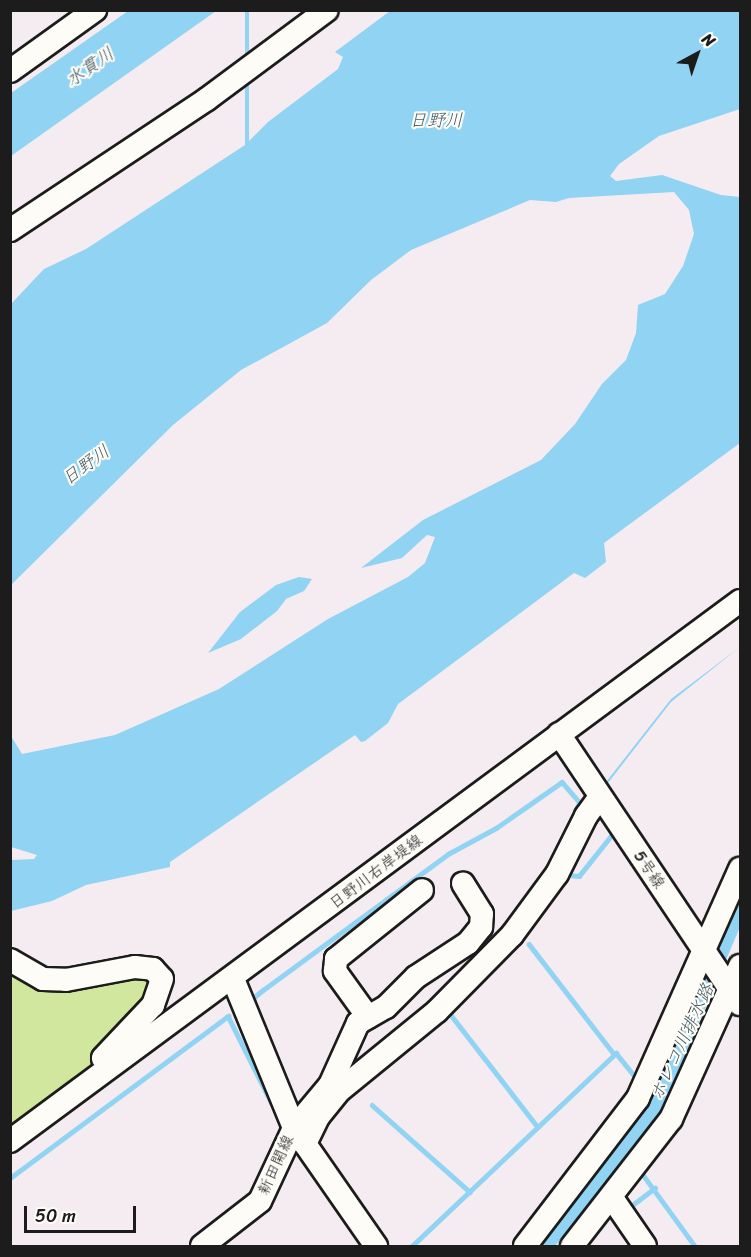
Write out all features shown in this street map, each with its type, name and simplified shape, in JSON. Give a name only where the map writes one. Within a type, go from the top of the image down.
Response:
[{"type":"street","points":[[10,71],[95,10]]},
{"type":"street","points":[[10,230],[207,99],[327,10]]},
{"type":"street","name":"日野川右岸堤線","points":[[10,1141],[95,1076],[233,979],[559,734],[741,601]]},
{"type":"street","name":"5号線","points":[[559,734],[704,953],[734,984]]},
{"type":"street","points":[[299,1136],[318,1118],[339,1091],[437,1011],[512,935],[557,874],[586,816],[600,797]]},
{"type":"street","points":[[525,1246],[638,1098],[741,869]]},
{"type":"street","points":[[299,1136],[330,1084],[346,1044],[358,1023],[386,1007],[416,977],[468,943],[481,927],[482,914],[463,883]]},
{"type":"street","points":[[368,1017],[335,971],[336,958],[422,890]]},
{"type":"street","points":[[10,960],[43,979],[66,980],[135,967],[153,969],[162,979],[153,1005],[101,1060],[95,1076]]},
{"type":"street","points":[[233,979],[299,1136],[376,1246]]},
{"type":"street","points":[[572,1246],[612,1198],[671,1119],[734,984]]},
{"type":"street","name":"新田開線","points":[[202,1246],[260,1201],[299,1136]]},
{"type":"street","points":[[612,1198],[645,1246]]},
{"type":"green space","points":[[11,966],[29,977],[133,971],[156,984],[97,1057],[88,1074],[11,1131]]},
{"type":"water","name":"水貫川","points":[[128,11],[216,11],[11,156],[11,93]]},
{"type":"water","points":[[245,11],[249,11],[249,296],[245,296]]},
{"type":"water","name":"日野川","points":[[390,11],[740,11],[740,109],[659,136],[619,164],[610,176],[616,181],[662,175],[721,195],[740,197],[740,443],[604,543],[606,562],[585,578],[574,573],[398,704],[388,723],[365,741],[361,742],[355,735],[170,862],[170,867],[86,885],[52,901],[11,911],[11,860],[34,859],[37,855],[11,847],[11,736],[22,754],[115,735],[219,689],[328,619],[408,577],[425,563],[435,537],[427,535],[402,558],[361,568],[423,520],[541,460],[575,424],[602,384],[626,360],[636,333],[638,305],[665,294],[683,266],[694,234],[689,210],[674,192],[569,198],[556,202],[530,200],[411,250],[371,280],[327,323],[241,370],[173,425],[11,585],[11,304],[44,269],[86,249],[245,145],[268,122],[338,69],[343,57],[335,52]]},
{"type":"water","points":[[299,577],[312,579],[304,591],[286,599],[277,611],[241,639],[208,653],[240,612],[276,585]]},
{"type":"water","points":[[740,647],[671,702],[583,815],[555,872],[511,932],[432,1011],[337,1088],[307,1127],[270,1205],[219,1246],[214,1246],[264,1208],[306,1124],[336,1086],[431,1008],[512,926],[554,869],[581,814],[671,699]]},
{"type":"water","name":"ホレコ川排水路","points":[[740,893],[740,927],[663,1108],[555,1246],[537,1246],[645,1108]]},
{"type":"waterway","points":[[254,1001],[253,998],[263,990],[448,854],[496,828],[562,782],[580,803],[576,810],[579,812]]},
{"type":"waterway","points":[[567,875],[579,876],[614,832]]},
{"type":"waterway","points":[[529,944],[614,1054]]},
{"type":"waterway","points":[[444,1013],[451,1015],[537,1126]]},
{"type":"waterway","points":[[10,1178],[228,1016],[272,1104]]},
{"type":"waterway","points":[[412,1246],[616,1053],[638,1080]]},
{"type":"waterway","points":[[372,1105],[470,1192]]},
{"type":"waterway","points":[[641,1172],[695,1246]]},
{"type":"waterway","points":[[627,1209],[655,1188]]}]
